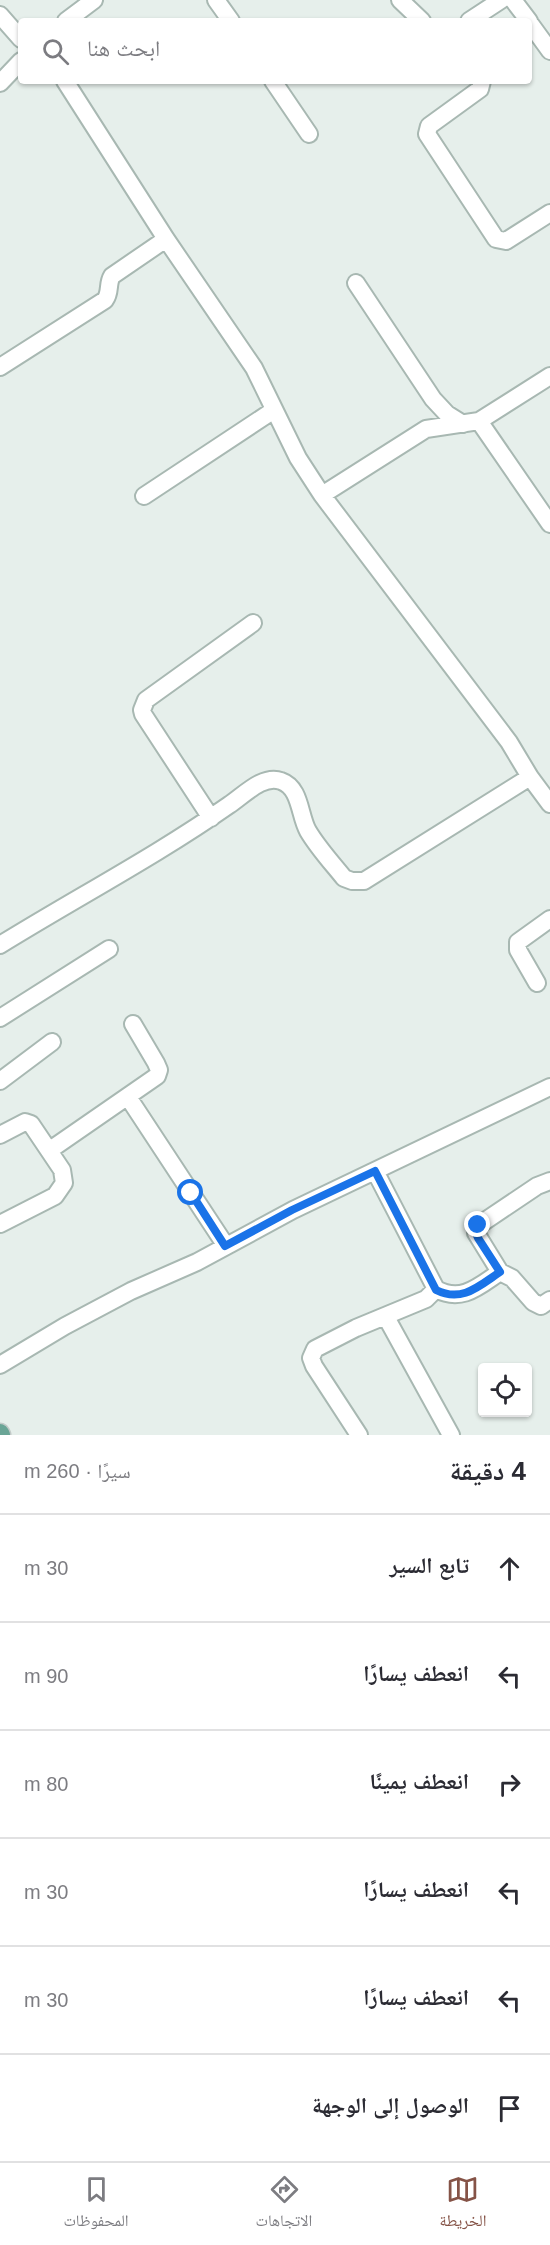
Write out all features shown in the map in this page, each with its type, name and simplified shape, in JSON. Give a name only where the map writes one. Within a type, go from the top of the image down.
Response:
[{"type":"street","points":[[70,18],[94,0]]},
{"type":"street","points":[[216,0],[229,18]]},
{"type":"street","points":[[400,0],[419,18]]},
{"type":"street","points":[[474,18],[501,0]]},
{"type":"street","points":[[513,0],[527,18]]},
{"type":"street","points":[[0,15],[18,36]]},
{"type":"street","points":[[532,25],[550,51]]},
{"type":"street","points":[[0,83],[18,64]]},
{"type":"street","points":[[66,84],[166,239],[254,368],[298,458],[322,495],[509,742],[550,804]]},
{"type":"street","points":[[275,84],[309,134]]},
{"type":"street","points":[[481,84],[480,88],[429,126],[427,134],[496,239],[506,241],[550,213]]},
{"type":"street","points":[[0,367],[105,300],[109,295],[109,281],[112,276],[166,239]]},
{"type":"street","points":[[356,284],[434,399],[447,414],[471,422],[550,524]]},
{"type":"street","points":[[322,495],[426,429],[471,422],[550,376]]},
{"type":"street","points":[[144,496],[274,410]]},
{"type":"street","points":[[211,818],[141,710],[146,700],[253,623]]},
{"type":"street","points":[[0,945],[211,818],[263,781],[284,782],[296,795],[309,832],[344,878],[364,881],[530,777]]},
{"type":"street","points":[[537,982],[518,950],[518,942],[550,919]]},
{"type":"street","points":[[0,1018],[109,949]]},
{"type":"street","points":[[50,1150],[157,1076],[159,1070],[133,1024]]},
{"type":"street","points":[[0,1081],[52,1042]]},
{"type":"street","points":[[0,1365],[84,1316],[292,1210],[550,1087]]},
{"type":"street","points":[[128,1097],[225,1246]]},
{"type":"street","points":[[0,1135],[25,1122],[31,1124],[50,1150],[64,1176],[64,1183],[56,1196],[0,1224]]},
{"type":"street","points":[[375,1171],[436,1290],[447,1295],[458,1295],[478,1287],[500,1272]]},
{"type":"street","points":[[550,1181],[537,1186],[478,1225],[476,1233],[500,1272],[512,1278],[536,1305],[541,1306],[550,1300]]},
{"type":"street","points":[[359,1435],[314,1366],[311,1358],[315,1349],[426,1299],[436,1290]]},
{"type":"street","points":[[386,1317],[451,1435]]},
{"type":"route","points":[[191,1193],[225,1246],[255,1232],[292,1210],[375,1171],[436,1290],[447,1295],[458,1295],[478,1287],[500,1272],[478,1238],[476,1233],[478,1225]]}]
